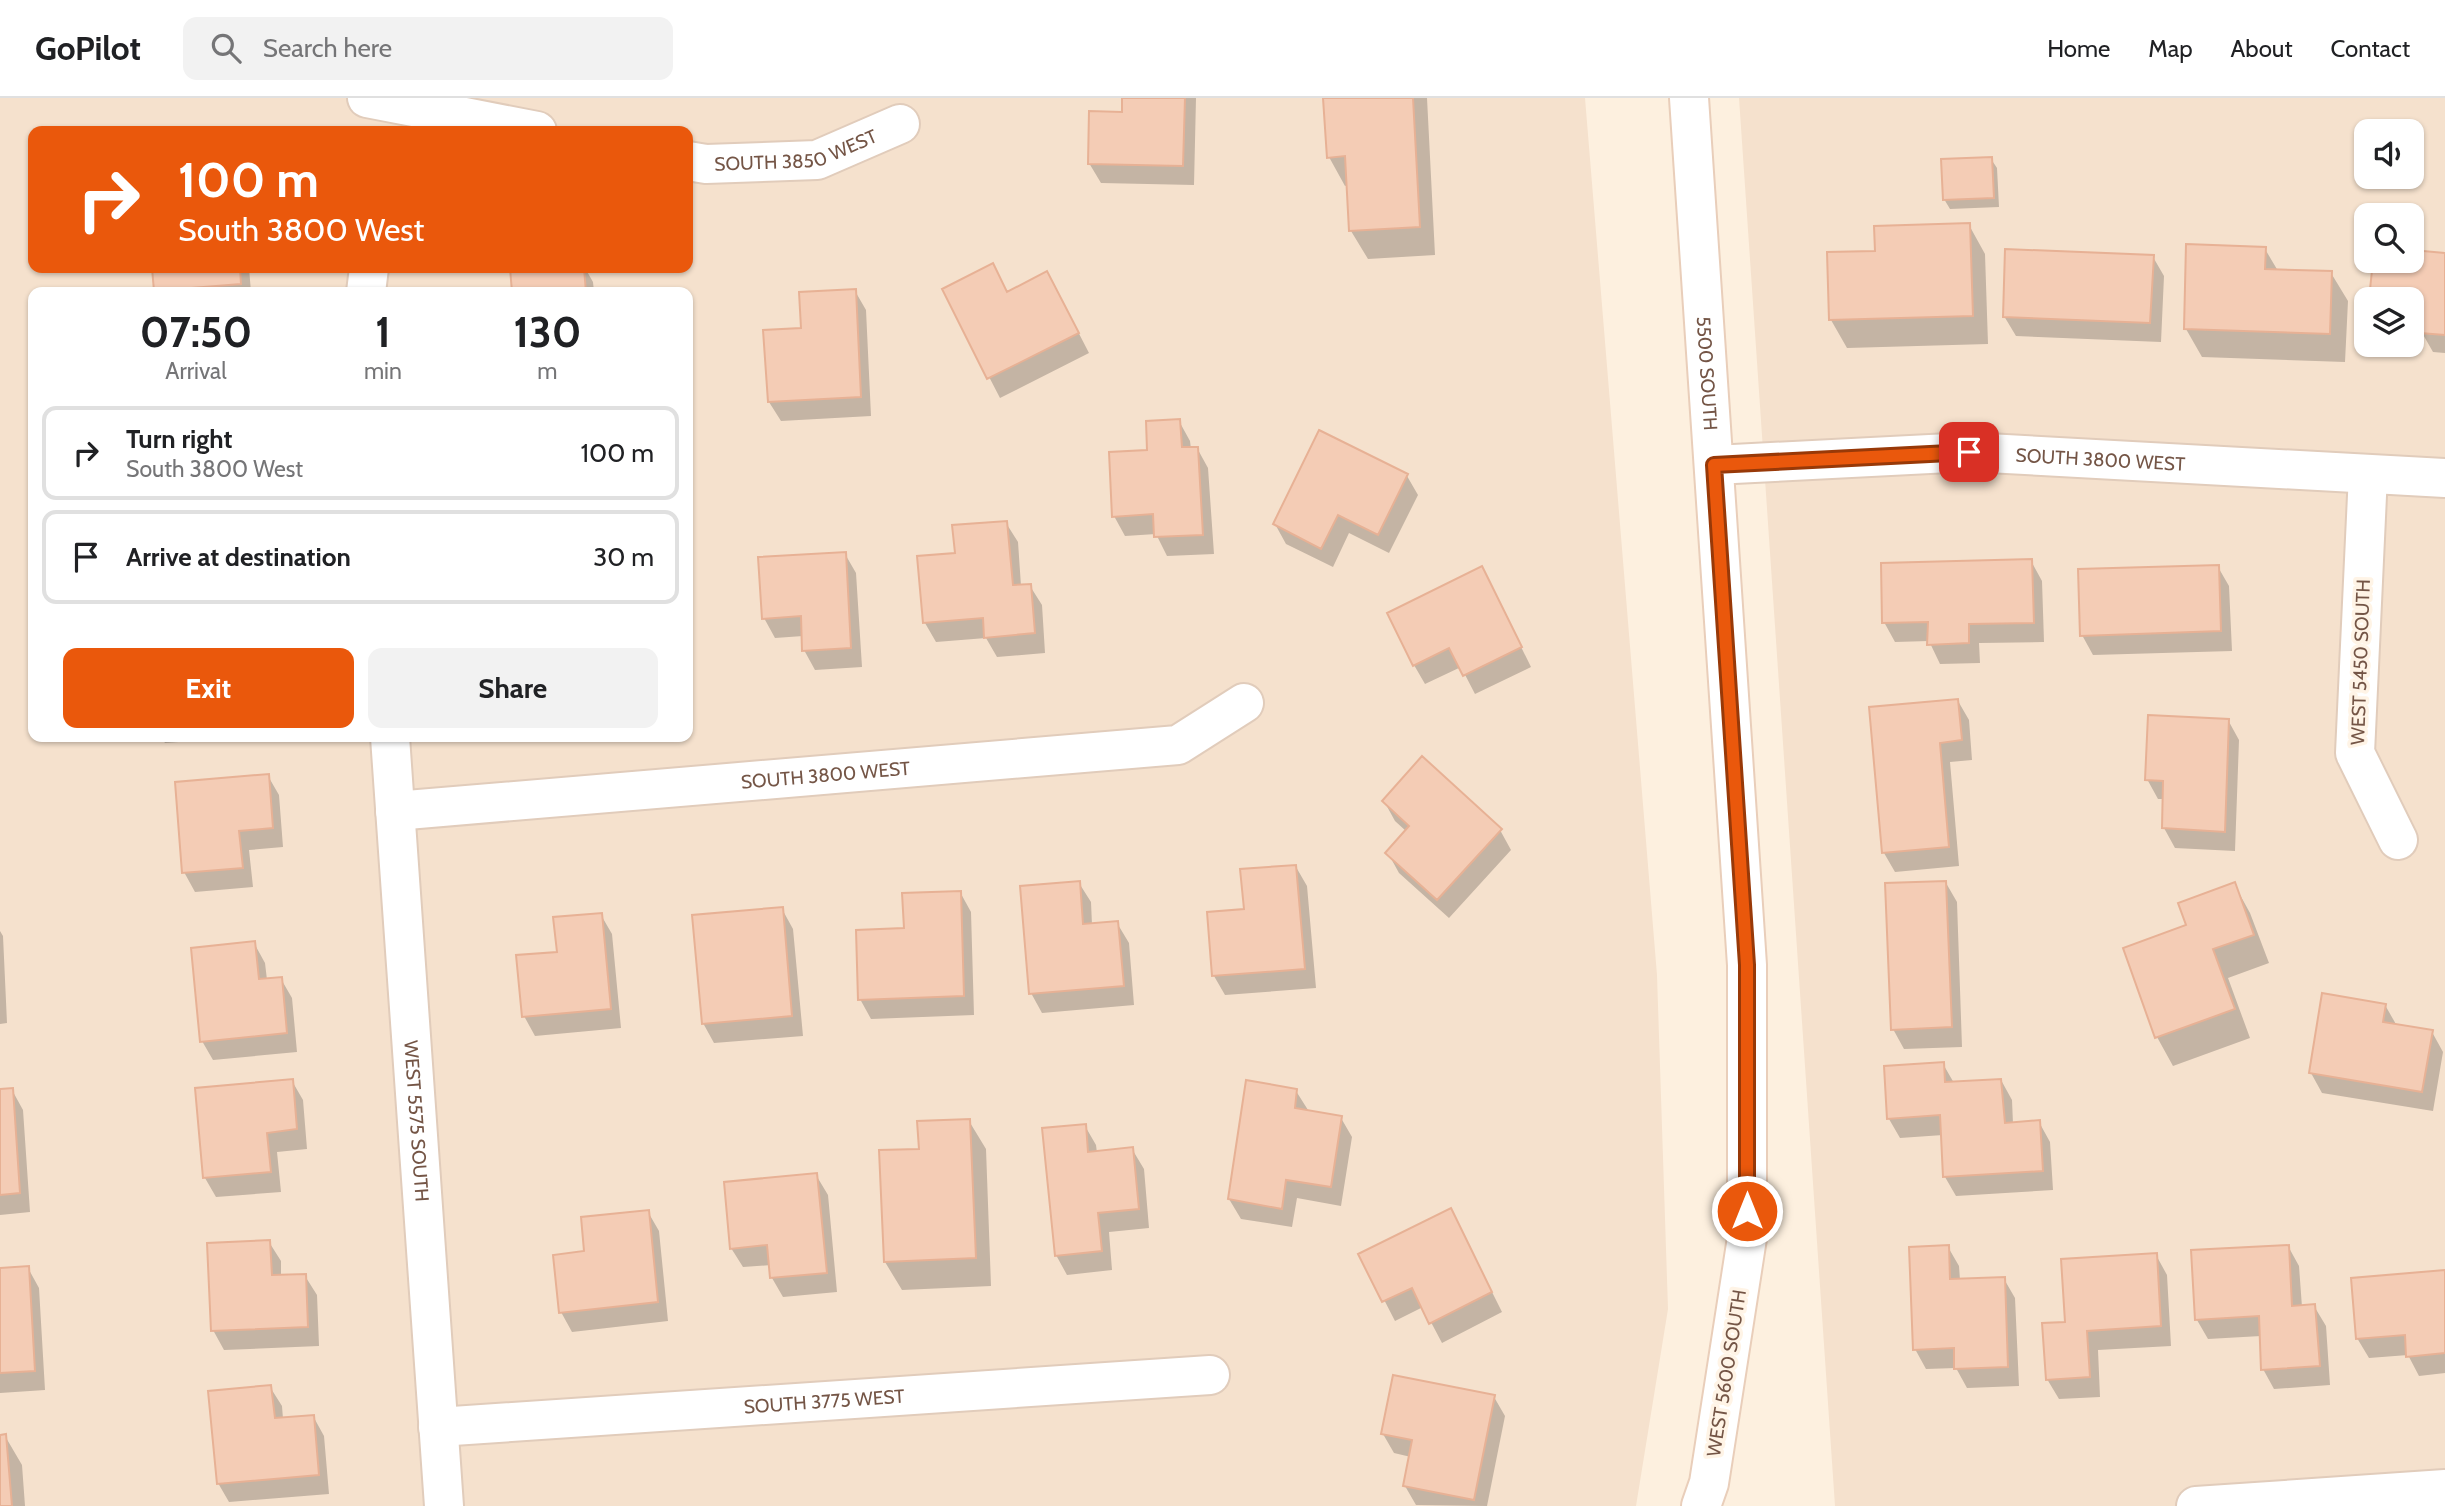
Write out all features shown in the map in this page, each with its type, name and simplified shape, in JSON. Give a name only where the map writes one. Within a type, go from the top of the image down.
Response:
[{"type":"street","name":"5500 SOUTH","points":[[1689,98],[1747,965],[1747,1238]]},
{"type":"street","points":[[382,111],[498,126]]},
{"type":"street","name":"SOUTH 3850 WEST","points":[[693,162],[706,164],[817,160],[900,124]]},
{"type":"street","name":"SOUTH 3800 WEST","points":[[1714,465],[1969,452],[2445,478]]},
{"type":"street","name":"WEST 5450 SOUTH","points":[[2368,474],[2355,753],[2398,840]]},
{"type":"street","name":"SOUTH 3800 WEST","points":[[395,811],[1178,746],[1244,704]]},
{"type":"street","name":"WEST 5575 SOUTH","points":[[390,742],[444,1506]]},
{"type":"street","name":"WEST 5600 SOUTH","points":[[1701,1506],[1709,1482],[1747,1238]]},
{"type":"street","name":"SOUTH 3775 WEST","points":[[438,1427],[1210,1375]]},
{"type":"street","points":[[2196,1506],[2445,1489]]},
{"type":"shaded area","points":[[0,98],[1585,98],[1657,975],[1668,1309],[1636,1506],[0,1506]]},
{"type":"shaded area","points":[[1739,98],[2445,98],[2445,1506],[1835,1506]]},
{"type":"building","points":[[1122,98],[1185,98],[1183,166],[1088,164],[1089,111],[1122,112]]},
{"type":"building","points":[[1323,98],[1413,98],[1420,227],[1349,231],[1345,156],[1327,158]]},
{"type":"building","points":[[1992,157],[1994,198],[1943,200],[1941,159]]},
{"type":"building","points":[[1970,223],[1973,316],[1829,320],[1827,252],[1875,251],[1874,226]]},
{"type":"building","points":[[2186,244],[2266,247],[2265,269],[2332,271],[2330,334],[2184,329]]},
{"type":"building","points":[[2005,249],[2154,255],[2150,323],[2003,317]]},
{"type":"building","points":[[2424,251],[2445,253],[2445,335],[2424,333],[2424,287],[2370,287],[2372,273],[2424,273]]},
{"type":"building","points":[[993,263],[1007,292],[1047,271],[1079,333],[987,379],[942,289]]},
{"type":"building","points":[[152,273],[240,273],[241,284],[154,287]]},
{"type":"building","points":[[510,273],[584,273],[586,287],[512,287]]},
{"type":"building","points":[[856,289],[861,397],[768,402],[763,330],[801,328],[799,292]]},
{"type":"building","points":[[1180,419],[1182,447],[1198,447],[1203,535],[1154,537],[1153,514],[1112,517],[1109,452],[1147,450],[1146,421]]},
{"type":"building","points":[[1319,430],[1408,474],[1378,535],[1338,515],[1321,549],[1273,524]]},
{"type":"building","points":[[1007,521],[1013,585],[1031,584],[1035,633],[984,638],[983,618],[923,623],[917,556],[955,553],[952,525]]},
{"type":"building","points":[[846,552],[851,648],[802,651],[801,616],[762,619],[758,557]]},
{"type":"building","points":[[2032,559],[2034,623],[1969,624],[1969,643],[1927,645],[1928,622],[1882,623],[1881,563]]},
{"type":"building","points":[[2219,565],[2221,631],[2080,636],[2078,569]]},
{"type":"building","points":[[1482,566],[1522,647],[1463,676],[1449,648],[1413,666],[1387,613]]},
{"type":"building","points":[[1958,699],[1962,740],[1940,743],[1949,847],[1882,853],[1869,707]]},
{"type":"building","points":[[2148,715],[2229,719],[2225,832],[2162,828],[2163,781],[2145,780]]},
{"type":"building","points":[[1422,756],[1502,829],[1437,900],[1385,853],[1409,826],[1382,801]]},
{"type":"building","points":[[269,774],[273,828],[239,831],[243,868],[182,873],[175,782]]},
{"type":"building","points":[[1296,865],[1305,969],[1212,976],[1207,912],[1244,909],[1240,869]]},
{"type":"building","points":[[1080,881],[1083,924],[1118,921],[1124,986],[1029,994],[1020,886]]},
{"type":"building","points":[[1946,881],[1952,1027],[1891,1030],[1885,883]]},
{"type":"building","points":[[2235,882],[2254,935],[2213,949],[2235,1009],[2155,1038],[2123,948],[2186,925],[2178,903]]},
{"type":"building","points":[[961,891],[964,996],[858,1000],[856,930],[904,928],[902,893]]},
{"type":"building","points":[[783,907],[792,1016],[702,1024],[692,915]]},
{"type":"building","points":[[602,913],[611,1009],[522,1017],[516,955],[557,952],[553,917]]},
{"type":"building","points":[[255,941],[259,979],[282,977],[287,1033],[200,1042],[191,948]]},
{"type":"building","points":[[2322,993],[2386,1004],[2383,1022],[2433,1030],[2422,1092],[2309,1073]]},
{"type":"building","points":[[1944,1062],[1945,1082],[2001,1079],[2005,1123],[2040,1120],[2043,1171],[1943,1177],[1940,1115],[1887,1119],[1884,1066]]},
{"type":"building","points":[[293,1079],[297,1129],[267,1133],[271,1172],[203,1178],[195,1088]]},
{"type":"building","points":[[1246,1080],[1297,1089],[1295,1108],[1342,1116],[1331,1187],[1286,1180],[1282,1209],[1228,1199]]},
{"type":"building","points":[[13,1088],[20,1193],[0,1195],[0,1089]]},
{"type":"building","points":[[970,1119],[976,1258],[884,1262],[879,1150],[919,1149],[917,1121]]},
{"type":"building","points":[[1086,1124],[1088,1152],[1133,1147],[1139,1209],[1098,1213],[1102,1251],[1055,1256],[1042,1128]]},
{"type":"building","points":[[817,1173],[827,1273],[770,1278],[767,1245],[730,1249],[724,1182]]},
{"type":"building","points":[[1451,1208],[1492,1292],[1429,1324],[1412,1288],[1382,1302],[1358,1254]]},
{"type":"building","points":[[649,1210],[658,1302],[559,1313],[553,1255],[584,1251],[581,1217]]},
{"type":"building","points":[[270,1240],[272,1275],[306,1274],[308,1327],[211,1331],[207,1243]]},
{"type":"building","points":[[1949,1245],[1950,1279],[2005,1277],[2008,1367],[1954,1369],[1954,1348],[1913,1350],[1909,1247]]},
{"type":"building","points":[[2289,1245],[2292,1306],[2315,1304],[2320,1366],[2261,1370],[2259,1316],[2195,1320],[2191,1250]]},
{"type":"building","points":[[2157,1253],[2161,1326],[2087,1331],[2090,1377],[2046,1380],[2042,1323],[2065,1322],[2061,1259]]},
{"type":"building","points":[[29,1266],[35,1371],[0,1373],[0,1268]]},
{"type":"building","points":[[2445,1270],[2445,1353],[2406,1357],[2405,1335],[2356,1339],[2351,1278]]},
{"type":"building","points":[[1393,1375],[1495,1395],[1474,1500],[1403,1486],[1412,1440],[1381,1434]]},
{"type":"building","points":[[271,1385],[275,1418],[314,1415],[319,1475],[217,1484],[208,1391]]},
{"type":"building","points":[[6,1434],[12,1506],[0,1506],[0,1435]]},
{"type":"route","points":[[1747,1211],[1747,965],[1714,465],[1969,452]]}]
